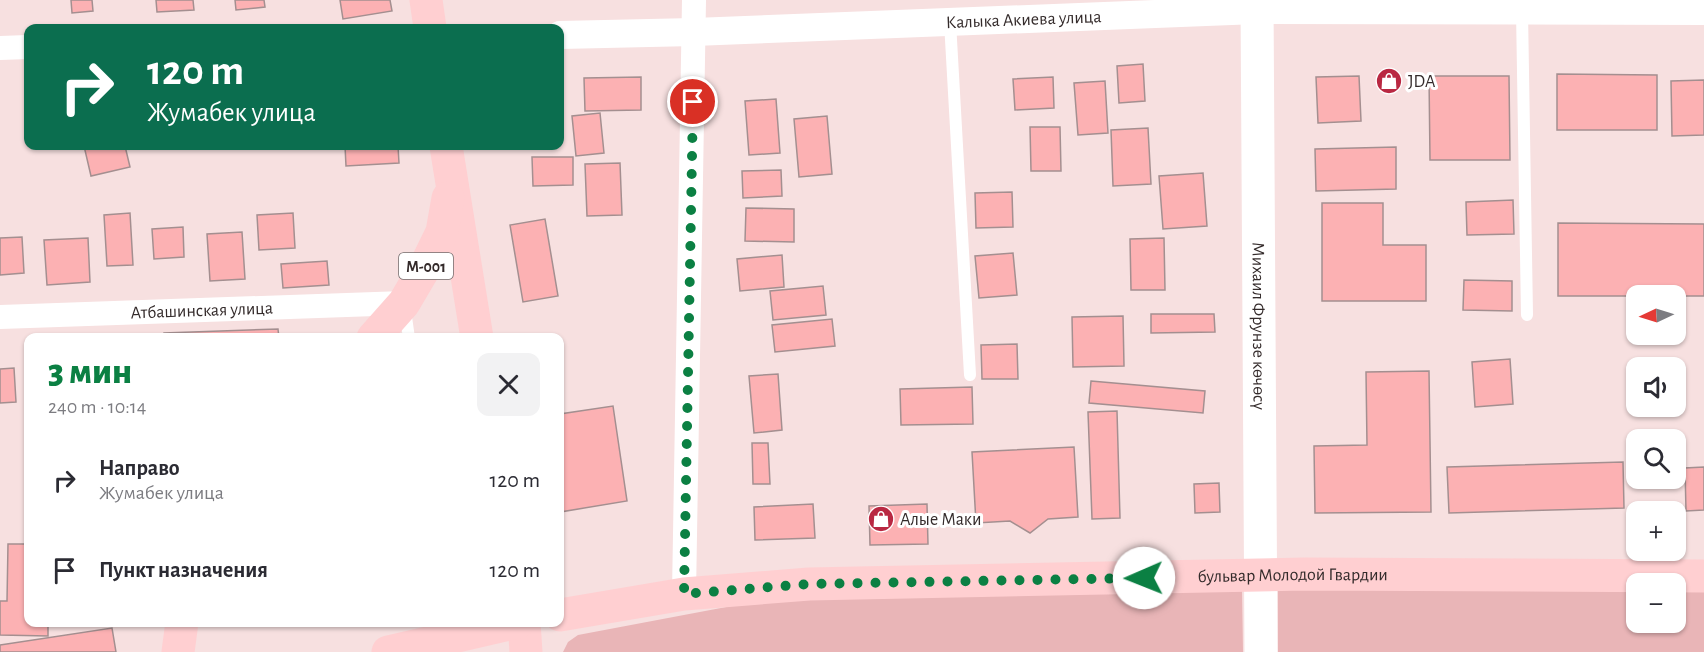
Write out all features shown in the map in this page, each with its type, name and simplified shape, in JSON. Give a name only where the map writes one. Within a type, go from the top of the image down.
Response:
[{"type":"main road","points":[[426,0],[429,24]]},
{"type":"main road","name":"Михаил Фрунзе көчөсү","points":[[1257,5],[1261,652]]},
{"type":"main road","name":"М-001","points":[[447,150],[476,333]]},
{"type":"main road","name":"М-001","points":[[377,333],[404,303],[442,232],[451,181]]},
{"type":"main road","name":"бульвар Молодой Гвардии","points":[[564,614],[684,594],[809,584],[1260,575],[1704,576]]},
{"type":"main road","points":[[177,652],[181,627]]},
{"type":"main road","points":[[388,652],[496,627]]},
{"type":"main road","points":[[524,627],[526,652]]},
{"type":"street","points":[[684,594],[694,0]]},
{"type":"street","name":"Калыка Акиева улица","points":[[564,35],[950,22],[1257,5],[1704,11]]},
{"type":"street","points":[[0,48],[24,47]]},
{"type":"street","name":"Атбашинская улица","points":[[0,316],[404,303]]},
{"type":"lane","points":[[1527,315],[1540,7]]},
{"type":"lane","points":[[950,22],[970,375]]},
{"type":"lane","points":[[404,303],[407,333]]},
{"type":"shaded area","points":[[1242,587],[1243,652],[563,652],[568,642],[578,635],[758,601]]},
{"type":"shaded area","points":[[1278,587],[1626,587],[1626,633],[1686,633],[1686,587],[1704,587],[1704,652],[1278,652]]},
{"type":"building","points":[[71,0],[92,0],[93,11],[72,13]]},
{"type":"building","points":[[156,0],[193,0],[194,10],[157,12]]},
{"type":"building","points":[[235,0],[264,0],[265,7],[236,10]]},
{"type":"building","points":[[340,0],[390,0],[392,11],[343,19]]},
{"type":"building","points":[[1143,64],[1145,101],[1119,103],[1117,66]]},
{"type":"building","points":[[1557,74],[1657,75],[1657,130],[1557,130]]},
{"type":"building","points":[[1359,76],[1361,121],[1318,123],[1316,77]]},
{"type":"building","points":[[1429,76],[1509,76],[1510,160],[1430,160]]},
{"type":"building","points":[[641,77],[641,110],[585,111],[584,78]]},
{"type":"building","points":[[1053,77],[1054,108],[1015,110],[1013,79]]},
{"type":"building","points":[[1704,80],[1704,135],[1672,136],[1671,81]]},
{"type":"building","points":[[1105,81],[1108,133],[1078,135],[1074,83]]},
{"type":"building","points":[[776,99],[780,153],[749,155],[745,101]]},
{"type":"building","points":[[600,113],[604,153],[576,156],[572,116]]},
{"type":"building","points":[[827,116],[832,174],[799,177],[794,119]]},
{"type":"building","points":[[1030,127],[1060,127],[1061,171],[1031,171]]},
{"type":"building","points":[[1148,128],[1151,184],[1113,186],[1111,130]]},
{"type":"building","points":[[1396,147],[1396,189],[1316,191],[1315,149]]},
{"type":"building","points":[[85,150],[126,150],[130,167],[91,176]]},
{"type":"building","points":[[345,150],[398,150],[399,163],[346,166]]},
{"type":"building","points":[[532,157],[573,157],[573,185],[533,186]]},
{"type":"building","points":[[620,163],[622,215],[587,216],[585,164]]},
{"type":"building","points":[[781,170],[782,196],[743,198],[742,171]]},
{"type":"building","points":[[1203,173],[1207,226],[1163,229],[1159,176]]},
{"type":"building","points":[[1012,192],[1013,227],[976,228],[975,193]]},
{"type":"building","points":[[1513,200],[1514,234],[1467,235],[1466,202]]},
{"type":"building","points":[[1322,203],[1383,203],[1383,245],[1426,245],[1426,301],[1322,301]]},
{"type":"building","points":[[746,208],[794,209],[794,242],[745,241]]},
{"type":"building","points":[[130,213],[133,265],[107,266],[104,215]]},
{"type":"building","points":[[293,213],[295,248],[259,250],[257,215]]},
{"type":"building","points":[[545,219],[558,296],[523,302],[510,225]]},
{"type":"building","points":[[1558,223],[1704,224],[1704,296],[1686,296],[1686,285],[1626,285],[1626,296],[1558,296]]},
{"type":"building","points":[[183,227],[184,257],[154,259],[152,229]]},
{"type":"building","points":[[242,232],[245,279],[210,281],[207,234]]},
{"type":"building","points":[[22,237],[24,273],[0,275],[0,238]]},
{"type":"building","points":[[88,238],[90,282],[47,285],[44,240]]},
{"type":"building","points":[[1164,238],[1165,290],[1131,290],[1130,239]]},
{"type":"building","points":[[1013,253],[1017,295],[979,298],[975,256]]},
{"type":"building","points":[[782,255],[784,287],[740,291],[737,259]]},
{"type":"building","points":[[327,261],[329,285],[283,288],[281,264]]},
{"type":"building","points":[[1464,280],[1512,281],[1512,311],[1463,310]]},
{"type":"building","points":[[823,286],[826,315],[773,320],[770,291]]},
{"type":"building","points":[[1151,314],[1214,314],[1215,332],[1151,333]]},
{"type":"building","points":[[1123,316],[1124,366],[1073,367],[1072,317]]},
{"type":"building","points":[[832,319],[835,346],[775,352],[772,325]]},
{"type":"building","points":[[278,329],[278,333],[164,333]]},
{"type":"building","points":[[1017,344],[1018,379],[982,379],[981,345]]},
{"type":"building","points":[[1510,359],[1513,404],[1475,407],[1472,362]]},
{"type":"building","points":[[14,368],[16,402],[0,403],[0,369]]},
{"type":"building","points":[[1429,371],[1431,512],[1315,513],[1314,446],[1367,445],[1366,372]]},
{"type":"building","points":[[778,374],[782,430],[754,433],[749,376]]},
{"type":"building","points":[[1091,381],[1205,391],[1203,413],[1089,403]]},
{"type":"building","points":[[972,387],[973,424],[901,425],[900,389]]},
{"type":"building","points":[[613,406],[627,501],[564,511],[564,413]]},
{"type":"building","points":[[1117,411],[1120,518],[1092,519],[1088,412]]},
{"type":"building","points":[[752,443],[768,443],[770,484],[753,484]]},
{"type":"building","points":[[1074,447],[1078,517],[1048,519],[1030,533],[1010,521],[976,523],[972,452]]},
{"type":"building","points":[[1623,462],[1624,508],[1449,513],[1447,467]]},
{"type":"building","points":[[1704,467],[1704,510],[1686,511],[1686,468]]},
{"type":"building","points":[[1219,483],[1220,512],[1195,513],[1194,484]]},
{"type":"building","points":[[813,504],[815,538],[755,540],[754,507]]},
{"type":"building","points":[[927,504],[928,544],[870,545],[869,506]]},
{"type":"building","points":[[8,544],[24,544],[24,627],[48,627],[48,636],[0,635],[0,601],[7,601]]},
{"type":"building","points":[[112,628],[116,652],[0,652],[0,645]]},
{"type":"place","name":"JDA","points":[[1389,81]]},
{"type":"place","name":"Алые Маки","points":[[881,519]]},
{"type":"route","points":[[693,102],[684,594],[809,584],[1144,578]]}]
